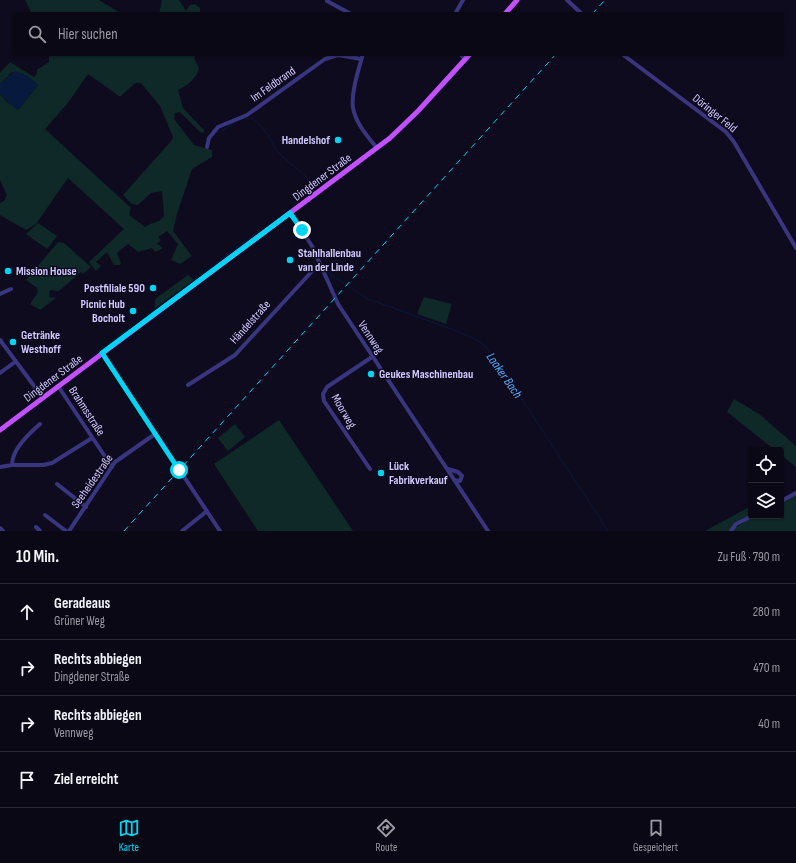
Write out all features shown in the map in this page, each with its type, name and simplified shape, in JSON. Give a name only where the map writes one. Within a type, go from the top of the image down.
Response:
[{"type":"main road","points":[[507,12],[517,0]]},
{"type":"main road","name":"Dingdener Straße","points":[[0,430],[397,133],[418,112],[468,56]]},
{"type":"street","points":[[456,12],[463,0]]},
{"type":"street","points":[[567,0],[580,12]]},
{"type":"street","points":[[328,1],[347,12]]},
{"type":"street","name":"Im Feldbrand","points":[[207,147],[209,138],[218,127],[247,115],[325,58],[332,56]]},
{"type":"street","name":"Im Feldbrand","points":[[348,56],[362,59]]},
{"type":"street","points":[[363,56],[353,100],[353,110],[358,122],[377,148]]},
{"type":"street","points":[[462,56],[465,59]]},
{"type":"street","name":"Döringer Feld","points":[[625,56],[726,132],[734,142],[796,248]]},
{"type":"street","name":"Vennweg","points":[[290,213],[308,239],[338,304],[488,531]]},
{"type":"street","name":"Händelstraße","points":[[188,385],[235,355],[310,272],[320,265]]},
{"type":"street","points":[[0,294],[11,289]]},
{"type":"street","points":[[0,340],[42,398]]},
{"type":"street","points":[[102,353],[220,531]]},
{"type":"street","name":"Moorweg","points":[[370,469],[324,401],[323,394],[328,387],[372,357]]},
{"type":"street","points":[[0,373],[15,362]]},
{"type":"street","name":"Brahmsstraße","points":[[58,386],[112,467]]},
{"type":"street","points":[[12,465],[12,460],[16,452],[40,424]]},
{"type":"street","name":"Seeheidestraße","points":[[69,531],[112,467],[120,458],[155,434]]},
{"type":"street","points":[[0,467],[12,465],[43,465],[52,463],[92,438]]},
{"type":"street","name":"Vennweg","points":[[445,466],[460,474],[461,479],[454,480]]},
{"type":"street","points":[[57,484],[86,507]]},
{"type":"street","points":[[784,499],[796,493]]},
{"type":"street","points":[[182,531],[207,511]]},
{"type":"street","points":[[45,515],[66,531]]},
{"type":"street","points":[[731,531],[736,524],[748,518]]},
{"type":"street","points":[[36,527],[40,531]]},
{"type":"street","points":[[0,528],[3,531]]},
{"type":"green space","points":[[25,0],[99,0],[119,12],[31,12]]},
{"type":"green space","points":[[162,0],[179,0],[186,11],[190,5],[195,4],[200,8],[200,12],[159,12]]},
{"type":"green space","points":[[49,56],[195,56],[194,58],[199,68],[198,72],[191,81],[178,90],[183,108],[204,130],[204,133],[200,132],[180,112],[175,113],[174,119],[194,145],[212,150],[212,157],[192,169],[173,231],[192,256],[180,264],[171,260],[178,244],[167,231],[158,237],[161,240],[157,244],[162,247],[162,249],[155,252],[152,248],[138,252],[128,244],[117,253],[121,263],[120,265],[114,265],[107,252],[96,262],[101,266],[96,271],[89,262],[124,229],[68,178],[36,224],[26,230],[0,215],[0,203],[4,201],[7,195],[0,180],[0,94],[7,102],[19,109],[38,85],[27,76],[12,72],[0,84],[0,73],[10,62],[34,77],[37,74],[37,70],[49,62]],"holes":[[[88,74],[121,96],[135,83],[141,83],[160,106],[173,137],[172,140],[123,195],[132,204],[138,205],[151,193],[162,191],[164,216],[159,221],[145,227],[129,215],[131,208],[45,129],[67,104]]]},
{"type":"green space","points":[[38,223],[57,236],[47,249],[26,234]]},
{"type":"green space","points":[[58,242],[64,243],[91,267],[83,274],[81,272],[59,291],[50,290],[49,297],[56,298],[40,310],[30,304],[38,292],[37,288],[26,280]]},
{"type":"green space","points":[[188,275],[194,280],[155,308],[155,299]]},
{"type":"green space","points":[[424,297],[452,304],[446,324],[417,314]]},
{"type":"green space","points":[[734,399],[759,414],[796,446],[796,467],[784,457],[784,447],[771,447],[727,412]]},
{"type":"green space","points":[[279,420],[353,531],[258,531],[214,464]]},
{"type":"green space","points":[[235,424],[245,437],[228,451],[218,438]]},
{"type":"green space","points":[[796,494],[796,531],[734,531],[733,529],[749,519],[784,519],[784,500]]},
{"type":"green space","points":[[748,508],[748,517],[743,519],[730,531],[705,531]]},
{"type":"water","points":[[15,71],[27,76],[38,85],[17,110],[0,94],[0,84]]},
{"type":"waterway","points":[[216,133],[224,130],[239,120],[250,118],[257,122],[263,128],[284,158],[303,174],[310,183],[313,189],[298,201]]},
{"type":"waterway","name":"Laaker Bach","points":[[136,324],[259,231]]},
{"type":"waterway","name":"Laaker Bach","points":[[327,272],[368,299],[457,331],[482,343],[497,361],[608,531]]},
{"type":"waterway","name":"Laaker Bach","points":[[91,357],[131,327]]},
{"type":"railway","points":[[594,12],[605,0]]},
{"type":"railway","points":[[124,531],[554,56]]},
{"type":"place","name":"Handelshof","points":[[338,140]]},
{"type":"place","name":"Stahlhallenbau van der Linde","points":[[290,260]]},
{"type":"place","name":"Mission House","points":[[8,271]]},
{"type":"place","name":"Postfiliale 590","points":[[153,288]]},
{"type":"place","name":"Picnic Hub Bocholt","points":[[133,311]]},
{"type":"place","name":"Getränke Westhoff","points":[[13,342]]},
{"type":"place","name":"Geukes Maschinenbau","points":[[371,374]]},
{"type":"place","name":"Lück Fabrikverkauf","points":[[381,473]]},
{"type":"route","points":[[179,470],[102,353],[290,213],[302,230]]}]
